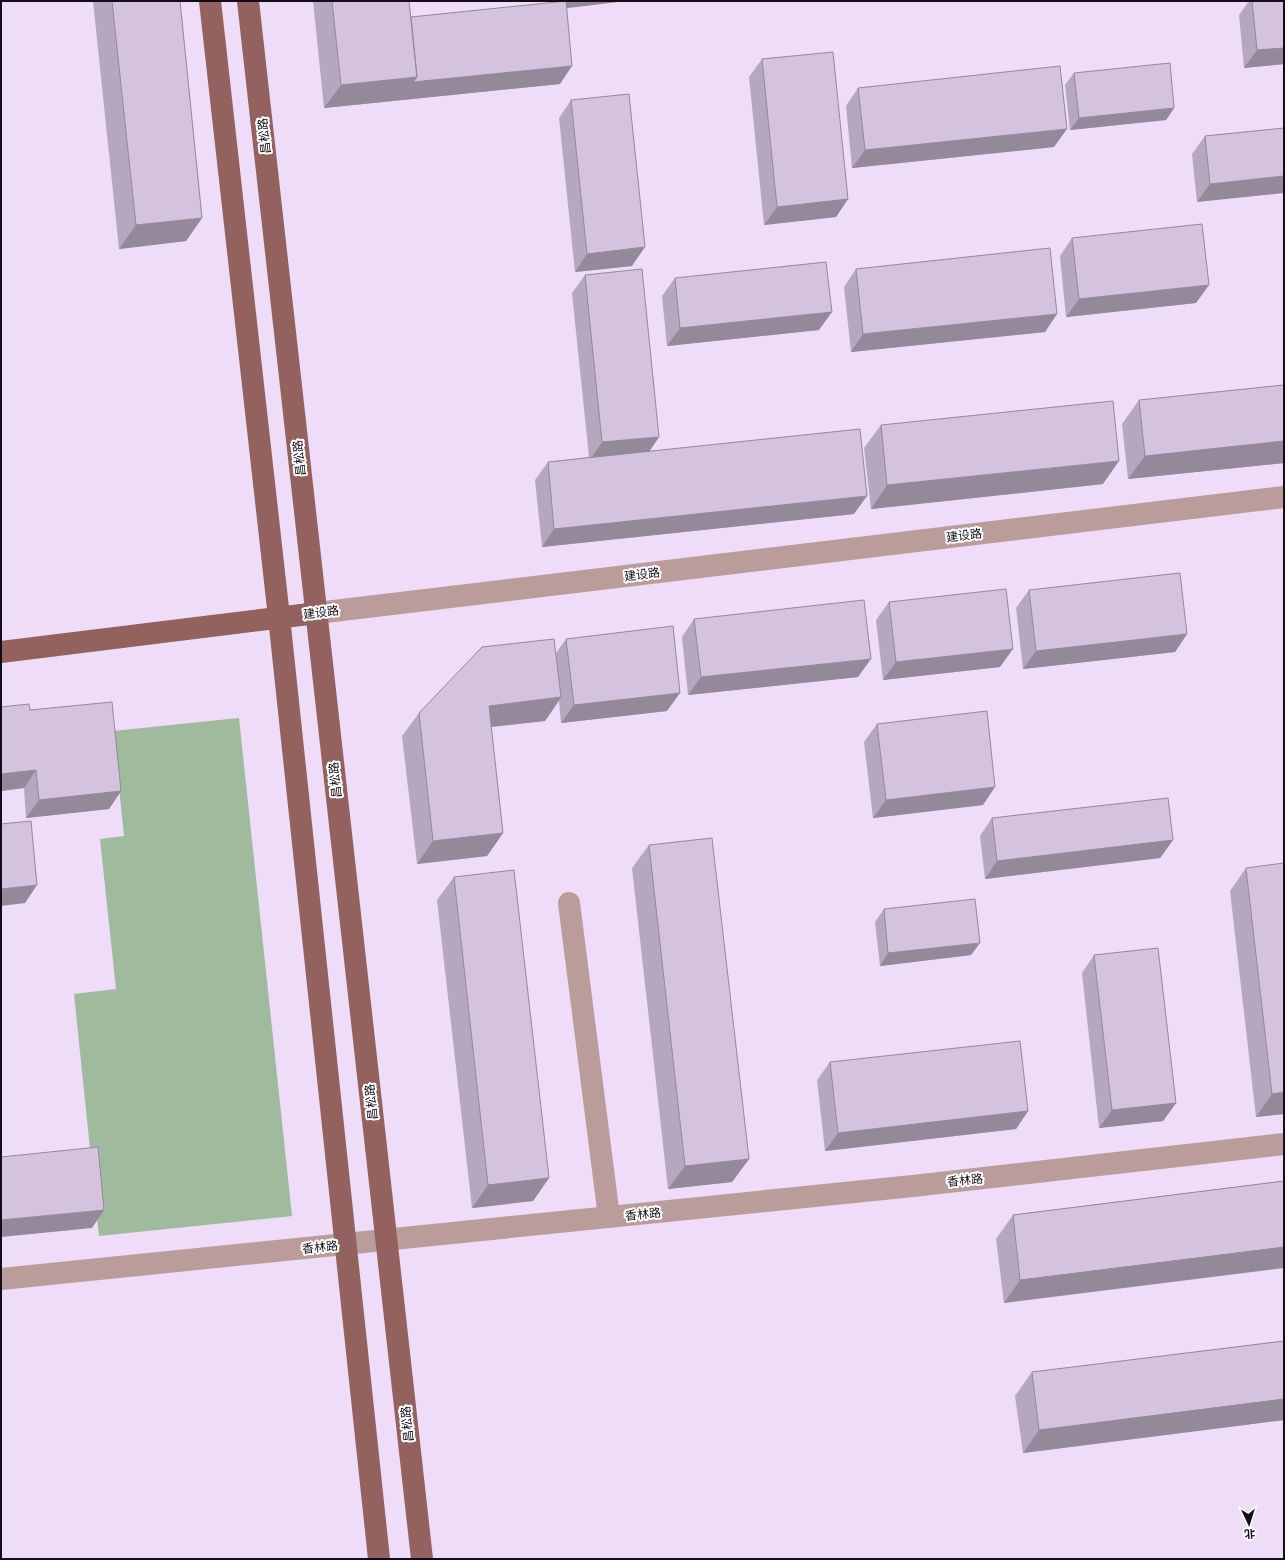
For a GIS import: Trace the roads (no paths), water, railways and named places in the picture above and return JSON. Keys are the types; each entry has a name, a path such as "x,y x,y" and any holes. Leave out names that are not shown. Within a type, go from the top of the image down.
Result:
{"main road":[{"path":"210,1 279,617 379,1559"},
{"name":"昌松路","path":"248,1 422,1559"},
{"name":"建设路","path":"1,652 316,612"}],"street":[{"name":"建设路","path":"316,612 1284,497"},
{"path":"569,903 608,1217"},
{"name":"香林路","path":"1,1279 913,1186 1284,1144"}]}
